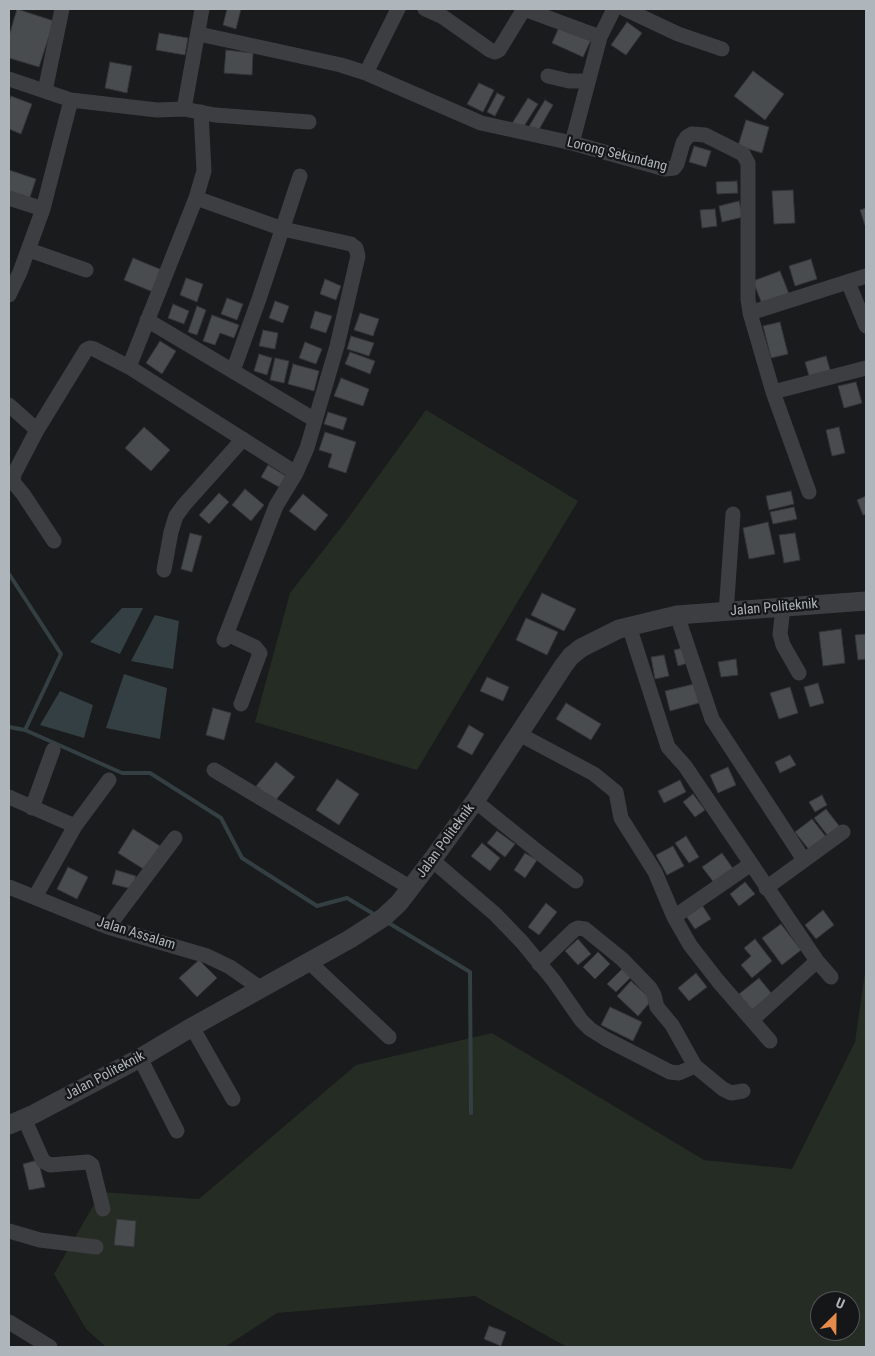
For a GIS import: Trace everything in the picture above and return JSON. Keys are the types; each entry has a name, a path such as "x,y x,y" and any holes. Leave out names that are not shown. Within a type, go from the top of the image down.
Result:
{"street":[{"path":"45,91 62,9"},
{"path":"184,109 202,9"},
{"path":"366,73 398,9"},
{"path":"425,9 443,17 490,50 496,52 524,9 600,37"},
{"path":"572,143 600,37 614,9"},
{"path":"625,9 678,34 722,49"},
{"name":"Lorong Sekundang","path":"199,34 341,65 366,73 481,123 572,143 670,170 678,164 683,143 692,134 705,135 743,154 748,163 748,299 750,313"},
{"path":"548,76 568,81 588,81"},
{"path":"9,79 71,100 157,110 184,109 215,115 309,122"},
{"path":"9,295 29,250 43,209 71,100"},
{"path":"129,367 196,198 204,171 201,112"},
{"path":"233,371 300,176"},
{"path":"9,198 43,209"},
{"path":"196,198 283,229 351,244 356,248 358,256 337,346 307,448 296,473 276,506 226,637 255,647 260,654 242,704"},
{"path":"29,250 86,270"},
{"path":"809,492 774,392 750,313 866,276"},
{"path":"848,282 866,326"},
{"path":"147,320 315,420"},
{"path":"54,541 12,480 20,460 37,430 86,350 90,348 100,351 129,367 296,473"},
{"path":"774,392 866,368"},
{"path":"9,405 37,430"},
{"path":"164,570 176,516 243,438"},
{"path":"726,613 733,514"},
{"name":"Jalan Politeknik","path":"16,1121 140,1058 192,1026 350,939 381,918 411,888 432,860 475,801 571,656 581,648 629,626 676,615 726,613 866,601"},
{"path":"783,608 780,634 782,644 799,673"},
{"path":"676,615 712,720 804,860"},
{"path":"629,626 667,744 685,766 816,961 831,977"},
{"path":"519,734 594,774 616,792 621,818 655,872 674,917 690,945 718,981 770,1041"},
{"path":"32,808 53,750"},
{"path":"214,770 411,888"},
{"path":"35,897 75,826 109,780"},
{"path":"9,797 75,826"},
{"path":"475,801 576,881"},
{"path":"766,888 843,832"},
{"path":"108,927 175,838"},
{"path":"432,860 495,914 522,942 581,1020 590,1029 670,1072 679,1073 695,1066"},
{"path":"674,917 751,864"},
{"name":"Jalan Assalam","path":"9,887 108,927 207,956 230,967 260,988"},
{"path":"539,964 574,930 578,928 585,929 622,959 650,988 657,1007 672,1025 695,1066 723,1089 731,1093 742,1091"},
{"path":"308,961 389,1037"},
{"path":"752,1020 816,961"},
{"path":"192,1026 233,1099"},
{"path":"140,1058 177,1131"},
{"path":"16,1121 42,1161 50,1166 88,1162 92,1165 103,1209"},
{"path":"9,1231 47,1241 96,1247"},
{"path":"9,1322 50,1347"}],"shaded area":[{"path":"426,410 578,501 417,770 255,722 290,593 346,521"},
{"path":"122,608 143,608 120,654 90,642"},
{"path":"155,615 179,621 173,669 131,661"},
{"path":"124,674 167,688 160,739 106,728"},
{"path":"60,691 93,705 84,738 40,725"},
{"path":"866,965 866,1347 567,1347 475,1296 277,1313 225,1347 106,1347 86,1329 54,1274 101,1192 199,1199 356,1065 492,1033 704,1160 792,1169 855,1042"}],"building":[{"path":"17,9 54,21 39,67 9,58 9,36"},
{"path":"227,9 241,9 236,29 223,25"},
{"path":"627,22 642,33 626,55 611,45"},
{"path":"560,25 591,40 583,57 552,43"},
{"path":"159,33 188,38 185,55 156,50"},
{"path":"226,50 253,53 252,75 224,73"},
{"path":"110,62 132,66 127,93 105,88"},
{"path":"753,71 784,94 765,120 734,96"},
{"path":"479,83 494,90 483,112 467,104"},
{"path":"497,93 505,97 495,116 487,112"},
{"path":"11,96 32,104 21,134 9,129 9,102"},
{"path":"528,98 538,104 521,131 511,125"},
{"path":"545,100 553,105 537,133 528,128"},
{"path":"746,120 769,127 762,153 738,146"},
{"path":"694,146 711,151 706,167 689,162"},
{"path":"9,170 36,179 29,200 9,194"},
{"path":"737,181 738,193 717,194 716,182"},
{"path":"793,190 795,223 774,224 772,191"},
{"path":"739,201 743,217 722,222 719,206"},
{"path":"866,208 866,228 860,210"},
{"path":"715,209 717,226 702,228 700,210"},
{"path":"133,258 162,270 153,292 124,280"},
{"path":"811,259 817,279 795,286 789,266"},
{"path":"780,271 789,294 762,304 753,281"},
{"path":"186,278 203,284 197,302 180,295"},
{"path":"325,279 341,286 336,300 320,294"},
{"path":"227,298 243,304 237,320 221,314"},
{"path":"275,301 289,306 283,323 269,318"},
{"path":"173,304 189,311 184,324 168,318"},
{"path":"197,306 206,310 197,335 188,332"},
{"path":"315,311 332,316 326,333 310,328"},
{"path":"360,313 379,319 373,336 354,330"},
{"path":"212,315 239,325 234,338 220,333 215,345 203,341"},
{"path":"780,322 788,354 771,358 763,326"},
{"path":"263,330 278,333 275,349 259,346"},
{"path":"351,336 374,343 369,356 347,349"},
{"path":"160,341 176,351 162,374 146,363"},
{"path":"305,342 322,349 316,364 299,358"},
{"path":"350,352 375,361 370,374 345,364"},
{"path":"259,354 272,358 267,375 254,371"},
{"path":"826,356 831,373 810,379 805,362"},
{"path":"275,358 289,361 284,383 270,380"},
{"path":"293,364 319,371 314,391 288,384"},
{"path":"341,378 369,389 363,406 334,396"},
{"path":"856,382 862,403 844,408 838,386"},
{"path":"328,412 347,418 343,430 324,424"},
{"path":"144,427 170,450 151,471 125,448"},
{"path":"839,427 845,453 832,456 826,430"},
{"path":"325,432 356,442 346,473 328,467 332,454 319,450"},
{"path":"268,465 286,476 279,487 261,477"},
{"path":"245,489 264,505 251,521 232,505"},
{"path":"791,491 794,504 769,510 766,496"},
{"path":"219,493 229,502 209,524 199,515"},
{"path":"303,494 328,515 315,531 289,511"},
{"path":"866,496 866,514 863,515 857,500"},
{"path":"794,507 797,519 773,524 770,512"},
{"path":"768,522 775,554 749,559 743,528"},
{"path":"190,533 202,536 192,572 181,569"},
{"path":"795,533 800,560 784,563 779,535"},
{"path":"542,593 576,609 564,631 531,615"},
{"path":"526,618 558,632 547,655 516,640"},
{"path":"841,629 845,663 823,666 819,632"},
{"path":"866,634 866,659 858,660 855,635"},
{"path":"683,648 688,663 678,666 674,650"},
{"path":"664,655 669,676 655,679 651,657"},
{"path":"736,659 738,675 721,677 718,662"},
{"path":"487,677 509,687 503,701 480,691"},
{"path":"818,683 824,703 810,707 804,687"},
{"path":"694,684 699,703 670,711 665,691"},
{"path":"790,687 798,713 779,719 770,693"},
{"path":"566,703 601,724 591,740 556,719"},
{"path":"213,708 231,713 224,740 206,735"},
{"path":"469,725 484,734 472,755 457,747"},
{"path":"790,755 796,765 780,773 775,762"},
{"path":"276,762 295,777 275,801 256,786"},
{"path":"728,767 736,785 718,793 710,775"},
{"path":"337,779 359,794 339,825 316,810"},
{"path":"680,780 686,792 664,803 658,791"},
{"path":"693,794 705,810 695,817 683,802"},
{"path":"822,795 827,805 815,812 809,802"},
{"path":"826,809 840,827 828,836 814,818"},
{"path":"812,819 827,838 810,851 795,832"},
{"path":"133,829 160,846 145,870 118,853"},
{"path":"497,831 515,844 505,857 487,843"},
{"path":"686,836 699,857 689,863 675,843"},
{"path":"482,843 500,858 490,871 471,856"},
{"path":"673,846 684,866 667,875 656,855"},
{"path":"525,853 537,860 525,878 514,870"},
{"path":"722,853 734,870 715,884 702,867"},
{"path":"68,867 88,877 77,899 57,889"},
{"path":"116,870 136,876 132,889 112,884"},
{"path":"745,882 755,894 739,906 730,894"},
{"path":"546,903 557,912 539,935 528,927"},
{"path":"702,905 711,919 695,929 686,916"},
{"path":"823,910 834,925 816,939 805,925"},
{"path":"781,924 801,950 782,965 762,938"},
{"path":"578,939 591,954 578,965 565,951"},
{"path":"755,939 772,961 752,978 741,965 751,956 744,948"},
{"path":"598,952 610,964 595,979 583,967"},
{"path":"199,960 217,978 197,997 179,978"},
{"path":"623,968 632,976 616,992 607,984"},
{"path":"696,973 707,987 689,1001 678,988"},
{"path":"759,978 772,994 752,1010 739,994"},
{"path":"631,981 652,1000 638,1016 617,996"},
{"path":"610,1007 642,1022 633,1041 601,1025"},
{"path":"38,1160 45,1187 29,1190 23,1164"},
{"path":"117,1219 136,1221 134,1247 114,1245"},
{"path":"489,1326 506,1332 501,1346 484,1339"}],"waterway":[{"path":"9,574 61,654 25,730"},
{"path":"9,727 25,730 122,773 150,773 221,818 242,858 317,906 347,898 377,916"},
{"path":"387,922 470,972 471,1113"}]}
